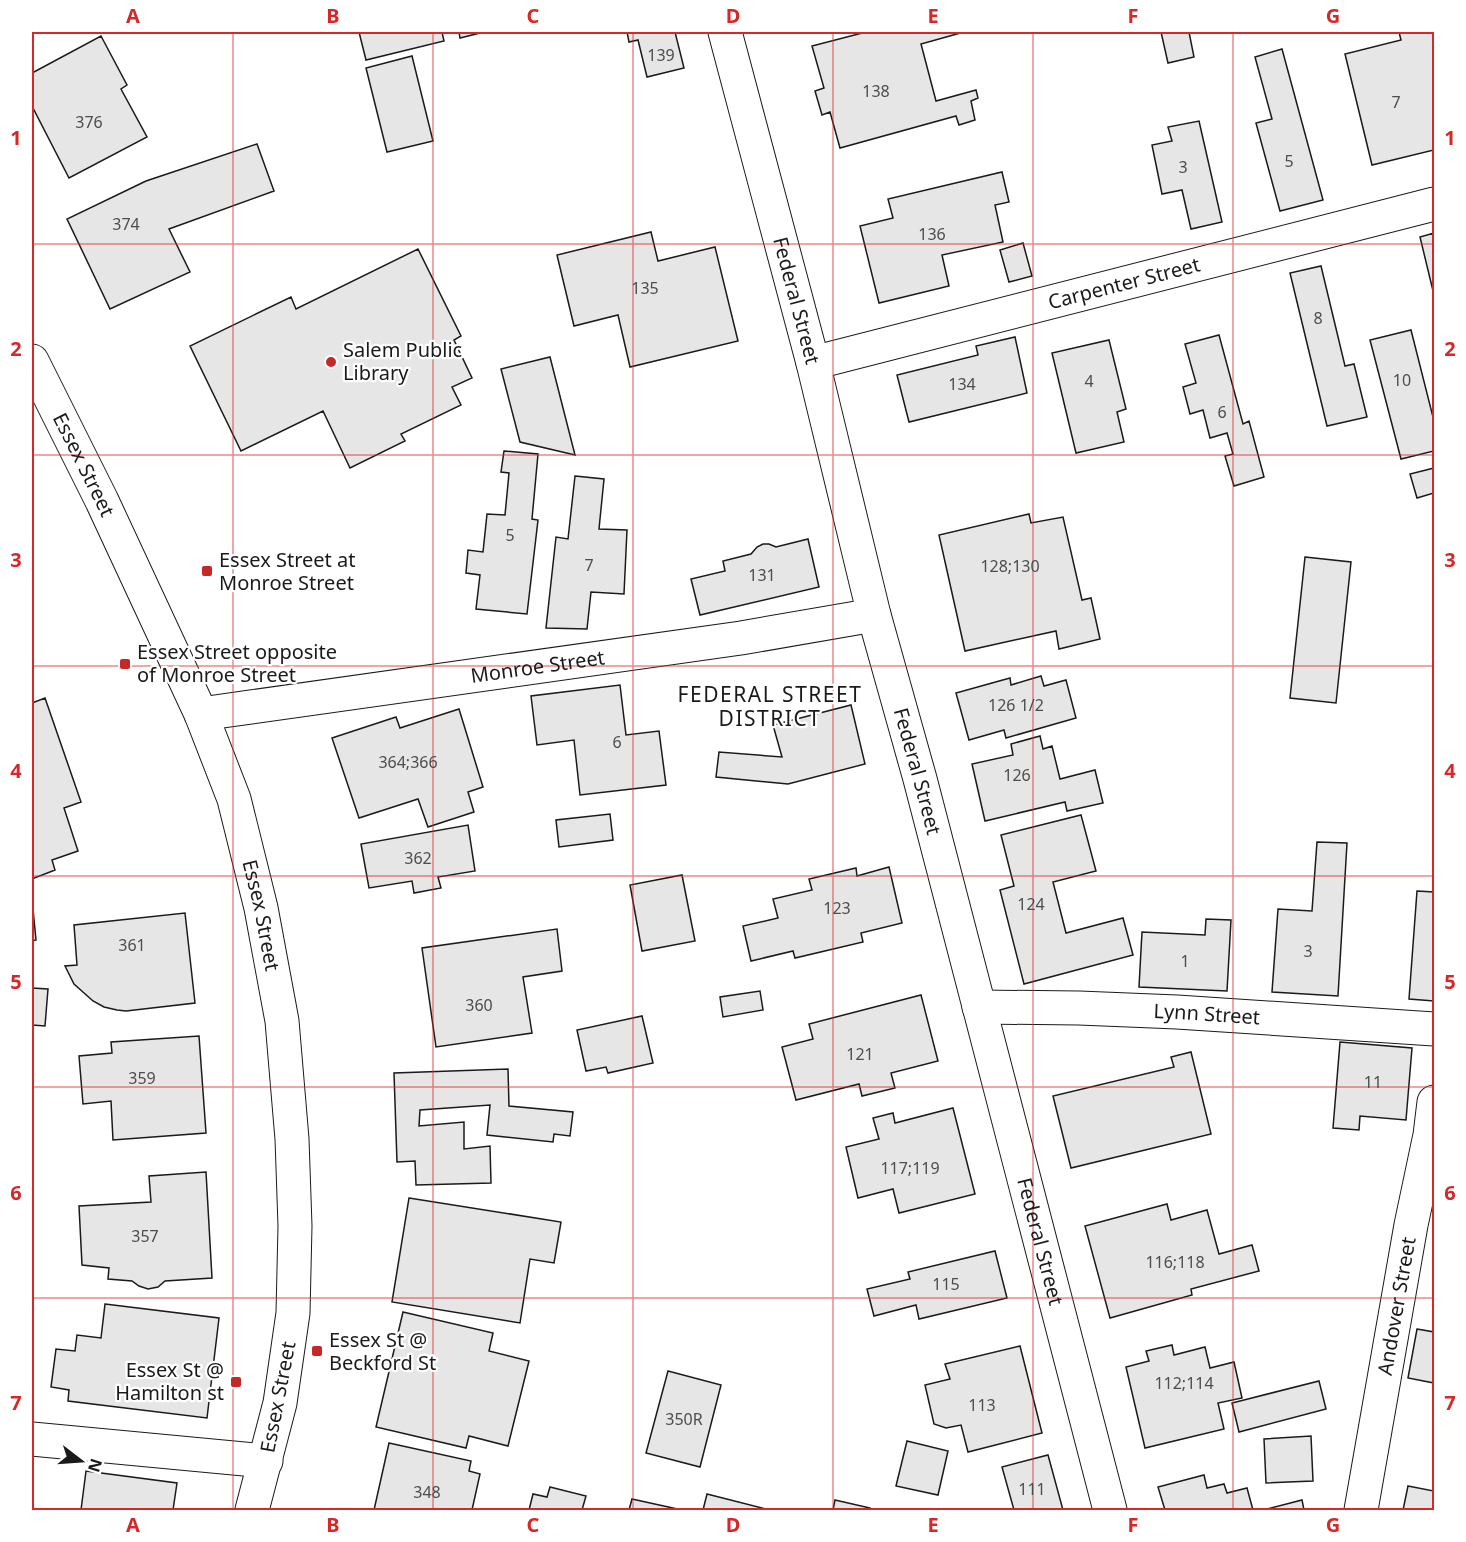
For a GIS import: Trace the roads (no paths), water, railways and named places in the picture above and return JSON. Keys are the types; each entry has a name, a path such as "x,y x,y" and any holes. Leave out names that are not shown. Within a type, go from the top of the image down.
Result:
{"street":[{"name":"Federal Street","path":"725,32 813,363 874,615 920,779 1110,1510"},
{"name":"Carpenter Street","path":"813,363 1434,204"},
{"name":"Essex Street","path":"32,361 102,501 201,714 234,799 261,908 282,1021 292,1150 295,1226 293,1313 280,1403 252,1510"},
{"name":"Monroe Street","path":"201,714 741,638 874,615"},
{"name":"Lynn Street","path":"979,1006 1177,1012 1434,1029"},
{"name":"Andover Street","path":"1361,1510 1411,1225 1430,1135 1434,1102"},
{"path":"32,1439 266,1461"}],"place":[{"name":"Salem Public Library","path":"331,362"},
{"name":"Essex Street at Monroe Street","path":"207,571"},
{"name":"Essex Street opposite of Monroe Street","path":"125,664"},
{"name":"Essex St @ Beckford St","path":"317,1351"},
{"name":"Essex St @ Hamilton st","path":"236,1382"}],"district":[{"name":"FEDERAL STREET DISTRICT","path":"770,707"}]}
